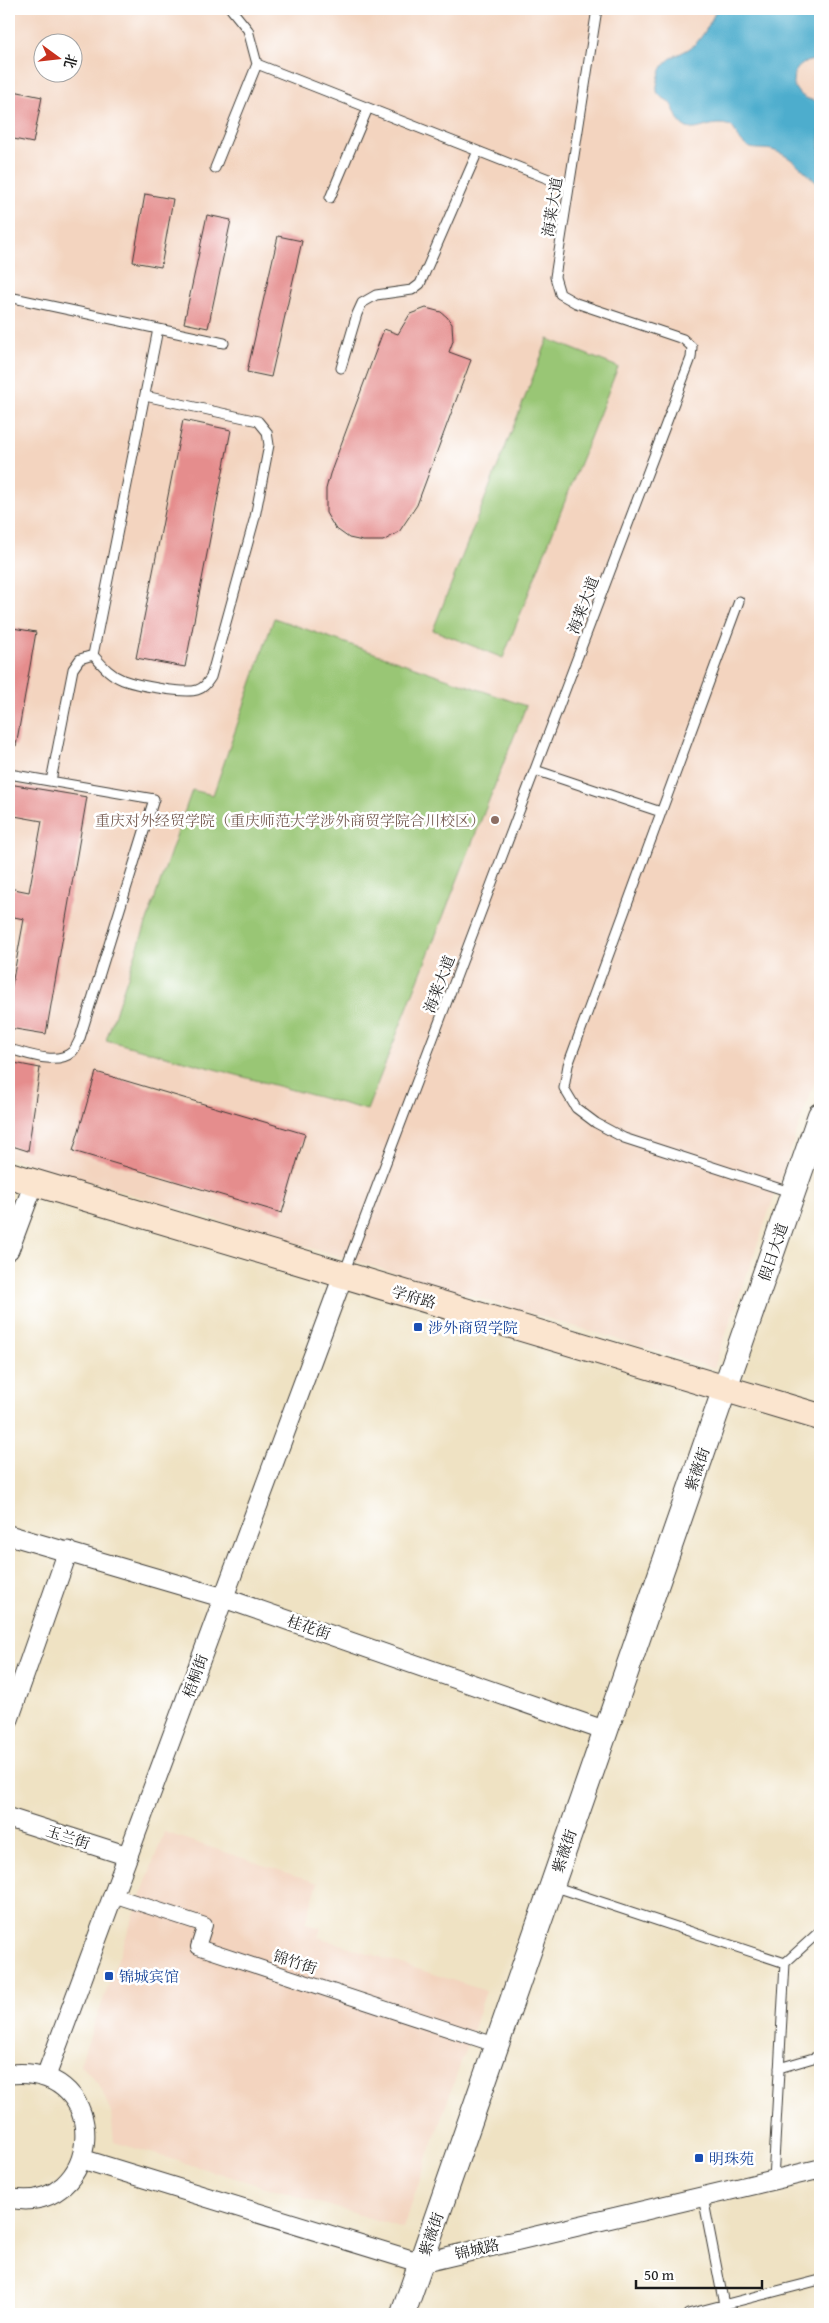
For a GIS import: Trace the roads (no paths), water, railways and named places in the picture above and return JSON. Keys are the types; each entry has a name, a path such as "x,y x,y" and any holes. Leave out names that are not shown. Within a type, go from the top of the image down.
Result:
{"main road":[{"name":"学府路","path":"9,1175 820,1417"}],"street":[{"name":"假日大道","path":"725,1388 820,1115"},
{"path":"9,1250 34,1183"},
{"name":"梧桐街","path":"46,2076 343,1276"},
{"name":"紫薇街","path":"403,2314 725,1388"},
{"name":"桂花街","path":"9,1535 224,1598 606,1730"},
{"path":"9,1719 68,1551"},
{"name":"玉兰街","path":"9,1818 128,1856"},
{"name":"锦竹街","path":"113,1895 205,1925 198,1947 496,2045"},
{"path":"9,2074 26,2072 46,2076 63,2086 76,2102 84,2120 86,2140 82,2160 72,2177 57,2190 38,2198 19,2200 9,2198"},
{"path":"82,2160 421,2263"},
{"name":"锦城路","path":"421,2263 820,2169"}],"lane":[{"path":"215,168 257,64 248,30 232,9"},
{"name":"海莱大道","path":"343,1276 692,358 692,347 683,339 576,303 560,294 555,277 597,9"},
{"path":"257,64 569,187"},
{"path":"330,198 368,108"},
{"path":"341,368 357,314 362,304 376,295 412,290 420,284 478,151"},
{"path":"9,297 224,343"},
{"path":"93,655 158,329"},
{"path":"93,655 106,670 123,680 185,692 199,690 206,685 211,677 258,499 269,445 267,432 258,421 145,396"},
{"path":"739,601 568,1065 564,1088 576,1108 596,1123 624,1138 793,1193"},
{"path":"51,781 73,669 80,659 93,655"},
{"path":"535,770 661,812"},
{"path":"9,774 154,799 80,1038 72,1052 62,1057 48,1058 9,1049"},
{"path":"552,1886 785,1963"},
{"path":"773,2181 785,1963 820,1931"},
{"path":"779,2068 820,2056"},
{"path":"703,2197 724,2304"},
{"path":"688,2314 820,2280"}],"water":[{"path":"717,9 820,9 820,60 810,61 802,65 796,71 793,78 794,86 798,93 820,102 820,186 788,157 771,150 752,148 745,145 731,126 717,124 692,129 683,126 670,103 658,93 659,76 666,63 697,42"}],"place":[{"name":"重庆对外经贸学院（重庆师范大学涉外商贸学院合川校区）","path":"495,820"},
{"name":"涉外商贸学院","path":"418,1327"},
{"name":"锦城宾馆","path":"109,1976"},
{"name":"明珠苑","path":"699,2158"}]}
